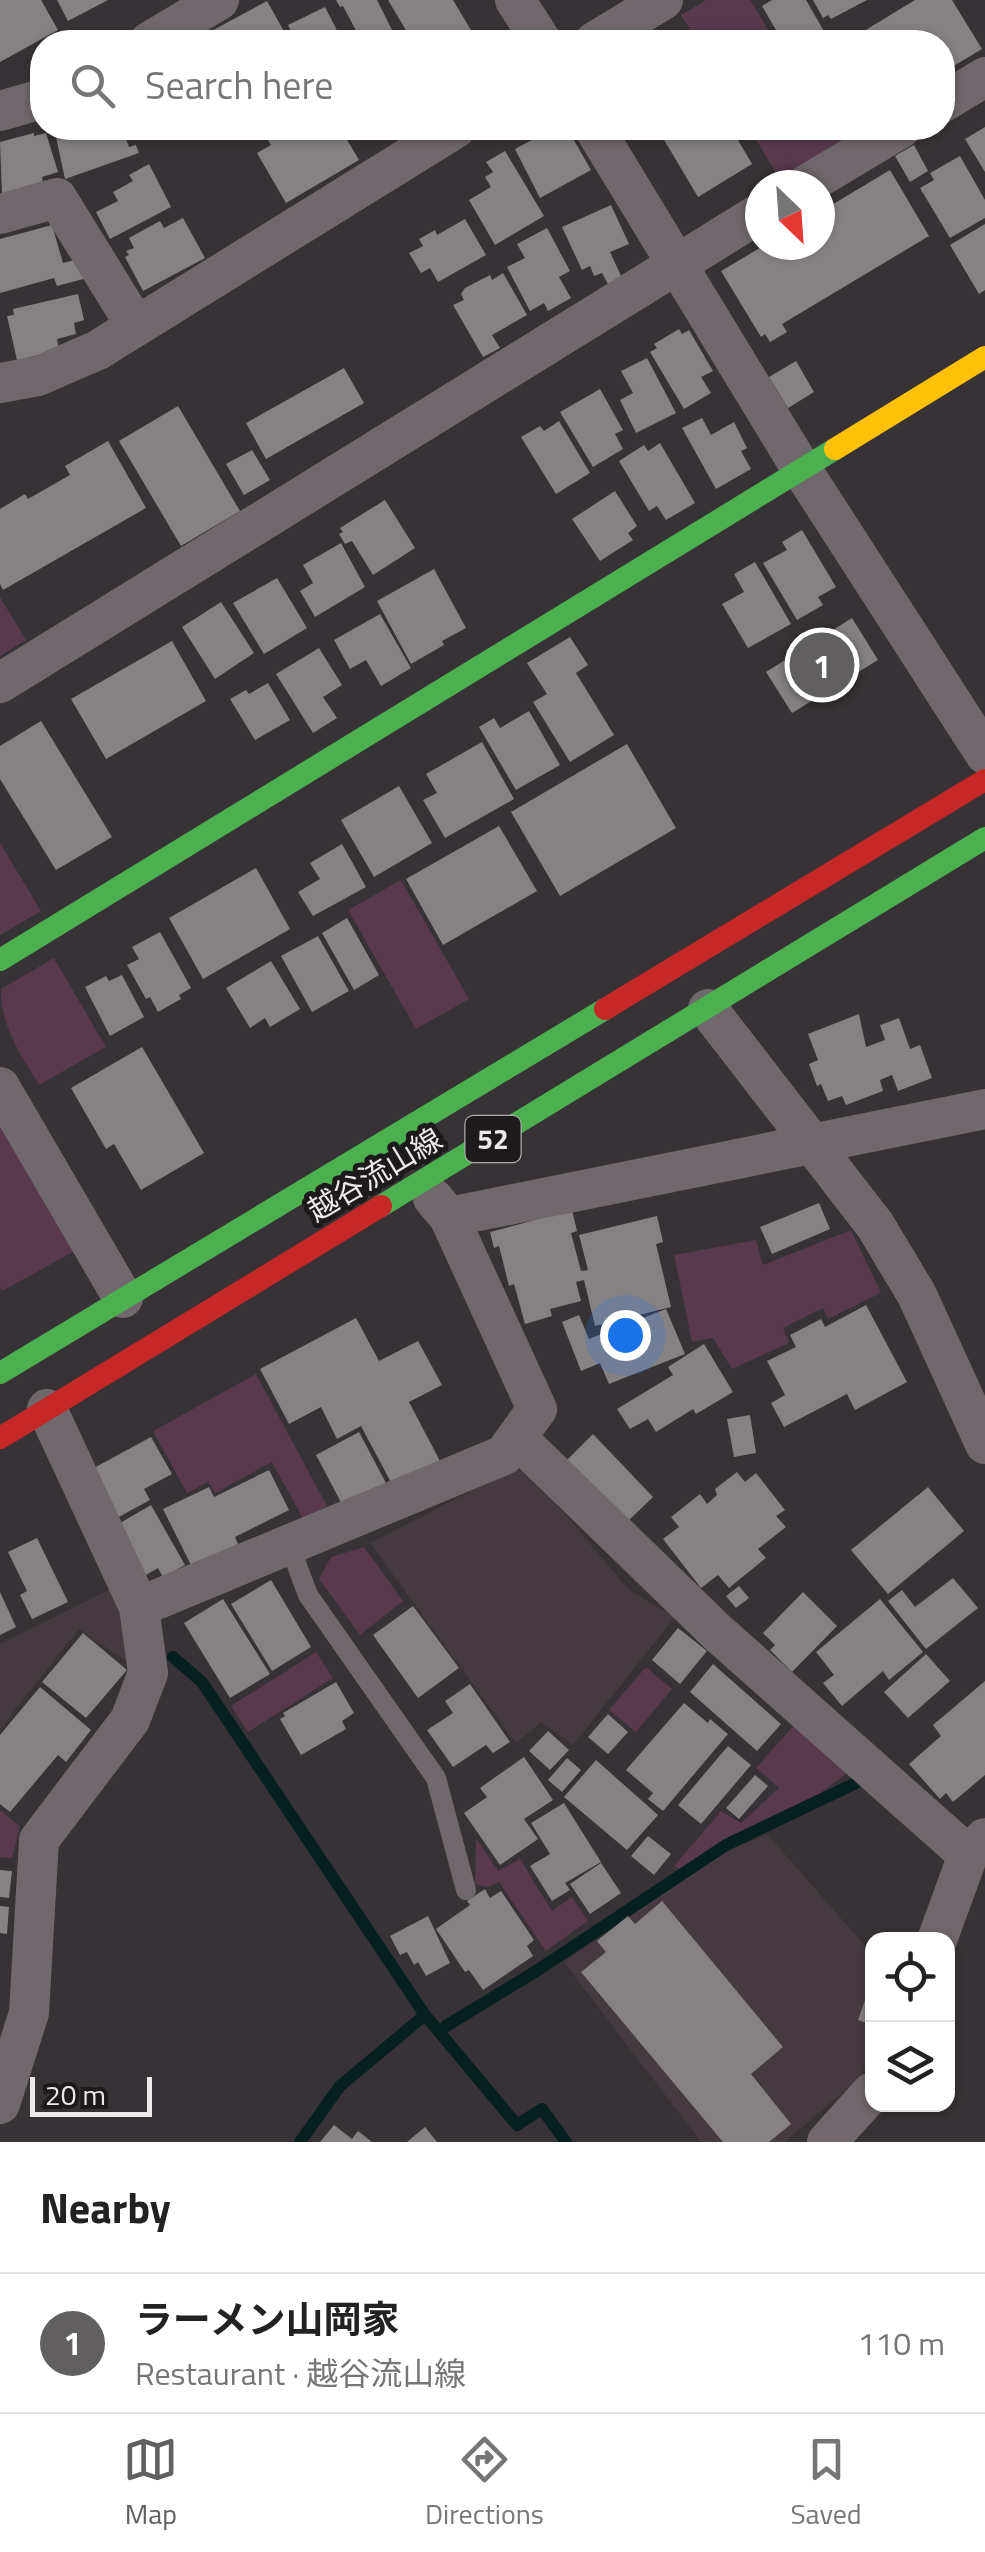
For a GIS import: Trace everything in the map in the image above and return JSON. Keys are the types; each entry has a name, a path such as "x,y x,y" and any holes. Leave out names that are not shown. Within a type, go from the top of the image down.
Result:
{"main road":[{"path":"0,960 985,357"},
{"name":"越谷流山線","path":"0,1373 985,780"},
{"name":"越谷流山線","path":"0,1438 985,838"}],"street":[{"path":"169,30 220,0"},
{"path":"515,0 534,30"},
{"path":"614,30 663,0"},
{"path":"955,94 985,77"},
{"path":"0,111 30,103"},
{"path":"0,383 38,376 98,350 437,140"},
{"path":"601,140 802,470 985,754"},
{"path":"831,170 881,140"},
{"path":"0,214 57,198 136,326"},
{"path":"0,683 745,221"},
{"path":"708,1009 876,1224 917,1295 985,1444"},
{"path":"0,1087 122,1298"},
{"path":"448,1217 985,1109"},
{"path":"139,1607 504,1455 518,1439 537,1409 448,1217 420,1182"},
{"path":"0,2104 29,2013 39,1840 130,1720 148,1672 139,1607 47,1409"},
{"path":"518,1439 718,1633 977,1846 940,1932"},
{"path":"827,2142 865,2100"}],"lane":[{"path":"290,1544 308,1594 436,1778 466,1890"}],"shaded area":[{"path":"706,0 750,0 769,30 690,30 681,15"},
{"path":"756,140 846,140 795,170 775,170"},
{"path":"0,597 26,640 0,656"},
{"path":"0,843 41,911 0,935"},
{"path":"401,880 469,999 416,1029 348,910"},
{"path":"54,958 106,1047 39,1085 8,1027 1,989"},
{"path":"0,1119 75,1251 2,1291 0,1287"},
{"path":"851,1230 881,1293 828,1319 823,1308 783,1328 789,1343 732,1369 713,1338 692,1342 674,1255 756,1240 763,1265"},
{"path":"256,1374 327,1506 303,1519 272,1462 215,1493 208,1482 187,1493 153,1431"},
{"path":"512,1470 528,1471 630,1591 675,1617 573,1745 541,1722 516,1743 370,1543"},
{"path":"364,1547 403,1601 360,1635 319,1579 331,1557"},
{"path":"111,1589 127,1612 131,1651 124,1660 79,1629 0,1729 0,1644"},
{"path":"316,1652 333,1678 248,1732 231,1706"},
{"path":"646,1667 672,1689 636,1732 609,1710"},
{"path":"794,1725 850,1771 820,1793 731,1836 680,1869 674,1866 721,1811 741,1823 779,1788 756,1768"},
{"path":"0,1810 20,1826 12,1858 0,1857"},
{"path":"768,1835 865,1946 862,2076 785,2142 701,2142 564,1962 725,1851"},
{"path":"476,1838 498,1871 520,1859 552,1911 572,1897 588,1921 546,1951 499,1882 488,1887 475,1884"}],"building":[{"path":"0,0 41,0 58,30 30,30 30,45 0,62"},
{"path":"57,0 108,0 68,21"},
{"path":"336,0 377,0 392,30 356,30 343,6"},
{"path":"388,0 453,0 471,30 406,30"},
{"path":"772,0 806,0 823,30 776,30 762,6"},
{"path":"813,0 867,0 831,19 828,15 823,18"},
{"path":"915,0 952,0 982,49 955,65 955,30 866,30"},
{"path":"267,1 283,30 213,30"},
{"path":"325,7 337,30 290,30 288,25"},
{"path":"985,127 985,172 965,139"},
{"path":"30,134 30,140 48,140 58,172 42,177 43,183 2,194 0,142"},
{"path":"57,140 126,140 129,147 136,145 139,153 65,179"},
{"path":"268,140 347,140 359,160 286,203 257,153 271,145"},
{"path":"532,140 574,140 591,170 540,198 515,149"},
{"path":"664,140 738,140 752,164 698,197"},
{"path":"914,145 928,171 910,182 895,156"},
{"path":"505,151 544,216 495,245 469,200 491,187 485,177 493,172 486,162"},
{"path":"960,156 985,200 985,218 950,238 920,188 934,180 930,173"},
{"path":"149,164 171,207 110,239 96,212 118,201 113,192 133,181 129,175"},
{"path":"890,170 929,236 782,324 787,332 770,342 765,334 761,337 721,271 745,257 745,260 835,260 835,203"},
{"path":"611,205 629,244 610,252 622,278 608,284 602,273 594,276 590,266 582,270 562,227"},
{"path":"183,218 205,258 143,291 125,257 129,255 126,251 134,248 129,238 160,221 164,228"},
{"path":"465,219 486,255 438,282 430,268 421,273 409,253 423,246 419,239 435,230 437,235"},
{"path":"985,224 985,290 979,294 950,245"},
{"path":"52,225 63,263 82,258 87,278 57,286 54,278 0,293 0,239"},
{"path":"547,228 570,271 559,277 571,298 548,311 544,303 530,311 507,267 525,258 517,244"},
{"path":"503,273 527,315 492,335 500,348 483,357 453,305 464,300 461,294 465,288"},
{"path":"78,294 84,320 74,323 76,334 57,339 59,350 17,360 7,316 14,315 13,309"},
{"path":"679,329 682,334 689,330 713,371 701,377 711,393 684,409 650,352 657,348 654,344"},
{"path":"647,358 676,413 636,433 620,400 633,393 621,371"},
{"path":"796,361 814,392 788,408 769,377"},
{"path":"344,368 364,403 266,459 246,423"},
{"path":"600,389 623,430 615,434 623,449 593,467 560,412"},
{"path":"178,406 240,511 181,546 119,441"},
{"path":"702,418 711,435 734,422 747,448 741,451 751,469 716,489 682,428"},
{"path":"559,421 590,473 556,494 521,437 540,426 544,431"},
{"path":"108,441 146,508 3,590 0,509 25,494 28,499 70,475 65,466"},
{"path":"660,443 695,503 666,520 657,506 649,511 619,461 644,445 648,451"},
{"path":"252,450 270,480 244,495 226,464"},
{"path":"615,491 637,526 628,533 633,540 600,561 572,519"},
{"path":"385,500 415,548 373,575 352,541 345,544 339,534 343,532 340,528"},
{"path":"802,530 836,587 818,597 823,605 797,620 763,563 787,550 782,542"},
{"path":"341,543 365,587 315,617 300,591 313,583 303,565"},
{"path":"755,562 791,624 748,648 722,604 744,592 734,574"},
{"path":"434,569 466,628 411,664 377,601"},
{"path":"277,578 307,628 264,654 233,603"},
{"path":"221,602 254,653 215,679 182,627"},
{"path":"380,614 411,668 381,686 366,660 350,669 334,640"},
{"path":"852,618 878,660 792,713 766,672"},
{"path":"570,637 588,665 576,673 614,735 570,762 533,702 547,694 527,663"},
{"path":"172,641 206,701 106,759 71,699"},
{"path":"319,648 342,685 323,697 337,718 313,733 276,674"},
{"path":"268,683 290,720 255,740 230,699"},
{"path":"529,711 560,765 516,790 479,727 494,718 500,728"},
{"path":"41,721 112,837 56,870 0,779 0,746"},
{"path":"482,742 514,799 445,838 423,800 437,793 426,774"},
{"path":"627,744 676,828 560,896 511,812"},
{"path":"399,786 432,843 374,877 341,820"},
{"path":"499,826 537,891 443,945 406,879"},
{"path":"342,844 366,887 313,916 298,892 320,879 310,863"},
{"path":"256,868 290,929 203,979 169,918"},
{"path":"347,918 379,975 354,990 322,933"},
{"path":"160,932 191,988 179,995 181,999 158,1012 127,965 139,959 132,947"},
{"path":"318,936 349,991 312,1012 281,956"},
{"path":"271,961 300,1009 270,1027 265,1018 250,1028 226,988"},
{"path":"122,975 144,1017 110,1036 85,987 106,976 109,981"},
{"path":"859,1014 866,1047 885,1040 880,1025 899,1018 910,1049 920,1045 932,1078 898,1091 892,1075 880,1080 883,1091 846,1105 842,1096 828,1101 809,1064 818,1060 808,1034"},
{"path":"142,1047 204,1153 141,1190 114,1144 106,1149 71,1088"},
{"path":"819,1203 830,1229 772,1254 760,1227"},
{"path":"572,1210 577,1231 571,1233 581,1271 588,1270 579,1235 657,1216 663,1242 656,1244 671,1307 595,1326 584,1280 576,1282 581,1301 550,1309 552,1316 525,1324 514,1284 509,1286 499,1246 494,1248 490,1232"},
{"path":"866,1305 907,1382 855,1410 847,1394 784,1427 771,1403 785,1395 767,1361 796,1347 790,1335 821,1319 825,1327"},
{"path":"666,1309 685,1354 609,1384 600,1363 581,1371 562,1322 579,1315 589,1339"},
{"path":"356,1318 379,1361 418,1341 442,1385 409,1402 441,1463 394,1488 361,1426 337,1439 321,1407 289,1424 260,1369"},
{"path":"704,1344 733,1392 696,1414 693,1409 656,1432 648,1419 630,1429 617,1409 673,1375 668,1367"},
{"path":"750,1415 756,1453 734,1457 727,1419"},
{"path":"359,1432 387,1485 344,1508 316,1455"},
{"path":"593,1434 653,1497 627,1522 567,1460"},
{"path":"151,1437 172,1474 144,1489 150,1500 113,1520 92,1469"},
{"path":"269,1470 289,1510 235,1537 238,1544 192,1567 163,1509 209,1487 214,1497"},
{"path":"737,1472 745,1482 756,1473 785,1510 776,1516 786,1527 758,1549 766,1558 729,1588 718,1575 701,1588 663,1539 679,1527 671,1517 700,1494 707,1504 717,1495 715,1489"},
{"path":"928,1487 964,1531 888,1594 851,1550"},
{"path":"151,1505 185,1565 163,1577 158,1568 144,1576 115,1526"},
{"path":"37,1538 68,1602 32,1619 20,1595 27,1591 8,1552"},
{"path":"953,1578 978,1608 926,1649 888,1601 902,1590 915,1607"},
{"path":"271,1580 311,1647 272,1671 231,1604"},
{"path":"739,1586 749,1598 736,1608 726,1596"},
{"path":"0,1592 16,1627 0,1635"},
{"path":"803,1592 837,1626 792,1672 770,1650 775,1645 763,1633"},
{"path":"223,1599 270,1674 230,1698 184,1623"},
{"path":"880,1599 923,1652 889,1680 883,1671 842,1706 823,1683 834,1675 816,1652"},
{"path":"413,1606 459,1668 418,1698 373,1635"},
{"path":"678,1628 707,1651 680,1684 652,1660"},
{"path":"83,1633 127,1670 86,1718 42,1682"},
{"path":"926,1654 950,1681 908,1718 884,1692"},
{"path":"713,1664 781,1724 757,1751 690,1692"},
{"path":"985,1681 985,1775 953,1802 946,1793 940,1799 909,1764 941,1736 933,1725"},
{"path":"336,1682 354,1713 342,1721 346,1729 301,1755 280,1719 285,1716 283,1713"},
{"path":"470,1684 510,1742 493,1753 486,1745 453,1767 427,1730 453,1713 445,1701"},
{"path":"40,1687 91,1730 66,1762 58,1755 10,1812 0,1804 0,1735"},
{"path":"684,1703 728,1734 663,1811 648,1799 653,1793 626,1770"},
{"path":"608,1714 628,1732 608,1754 588,1737"},
{"path":"548,1731 569,1750 550,1770 529,1751"},
{"path":"728,1746 751,1765 701,1824 678,1805"},
{"path":"524,1757 553,1800 524,1819 538,1839 500,1865 464,1813 487,1797 480,1788"},
{"path":"567,1758 581,1770 562,1792 548,1780"},
{"path":"596,1760 658,1815 627,1850 564,1797"},
{"path":"755,1775 768,1786 739,1819 726,1808"},
{"path":"564,1803 601,1862 565,1883 570,1890 552,1901 530,1866 550,1854 531,1823"},
{"path":"648,1836 671,1854 654,1875 631,1856"},
{"path":"601,1863 621,1893 590,1914 570,1884"},
{"path":"0,1870 12,1871 9,1898 0,1897"},
{"path":"485,1889 490,1898 501,1891 534,1940 527,1946 533,1956 483,1990 469,1970 465,1972 436,1929"},
{"path":"662,1901 783,2047 751,2074 791,2124 769,2142 723,2142 581,1972 606,1952 597,1941 628,1916 635,1924"},
{"path":"0,1906 9,1907 7,1934 0,1933"},
{"path":"428,1916 450,1963 426,1976 407,1952 400,1955 390,1936"},
{"path":"865,2000 865,2022 858,2020"},
{"path":"334,2125 352,2139 358,2131 372,2142 320,2142"},
{"path":"425,2127 437,2142 407,2142"}],"waterway":[{"path":"173,1657 202,1682 425,2015 517,2125 542,2109 566,2142"},
{"path":"446,2026 726,1845 858,1782"},
{"path":"300,2142 340,2086 425,2015"}],"traffic: fast":[{"path":"0,960 835,449"},
{"path":"381,1206 985,838"},
{"path":"0,1373 605,1009"}],"traffic: slow":[{"path":"835,449 985,357"}],"traffic: jam":[{"path":"605,1009 985,780"},
{"path":"0,1438 381,1206"}],"place":[{"name":"ラーメン山岡家","path":"822,665"}]}
